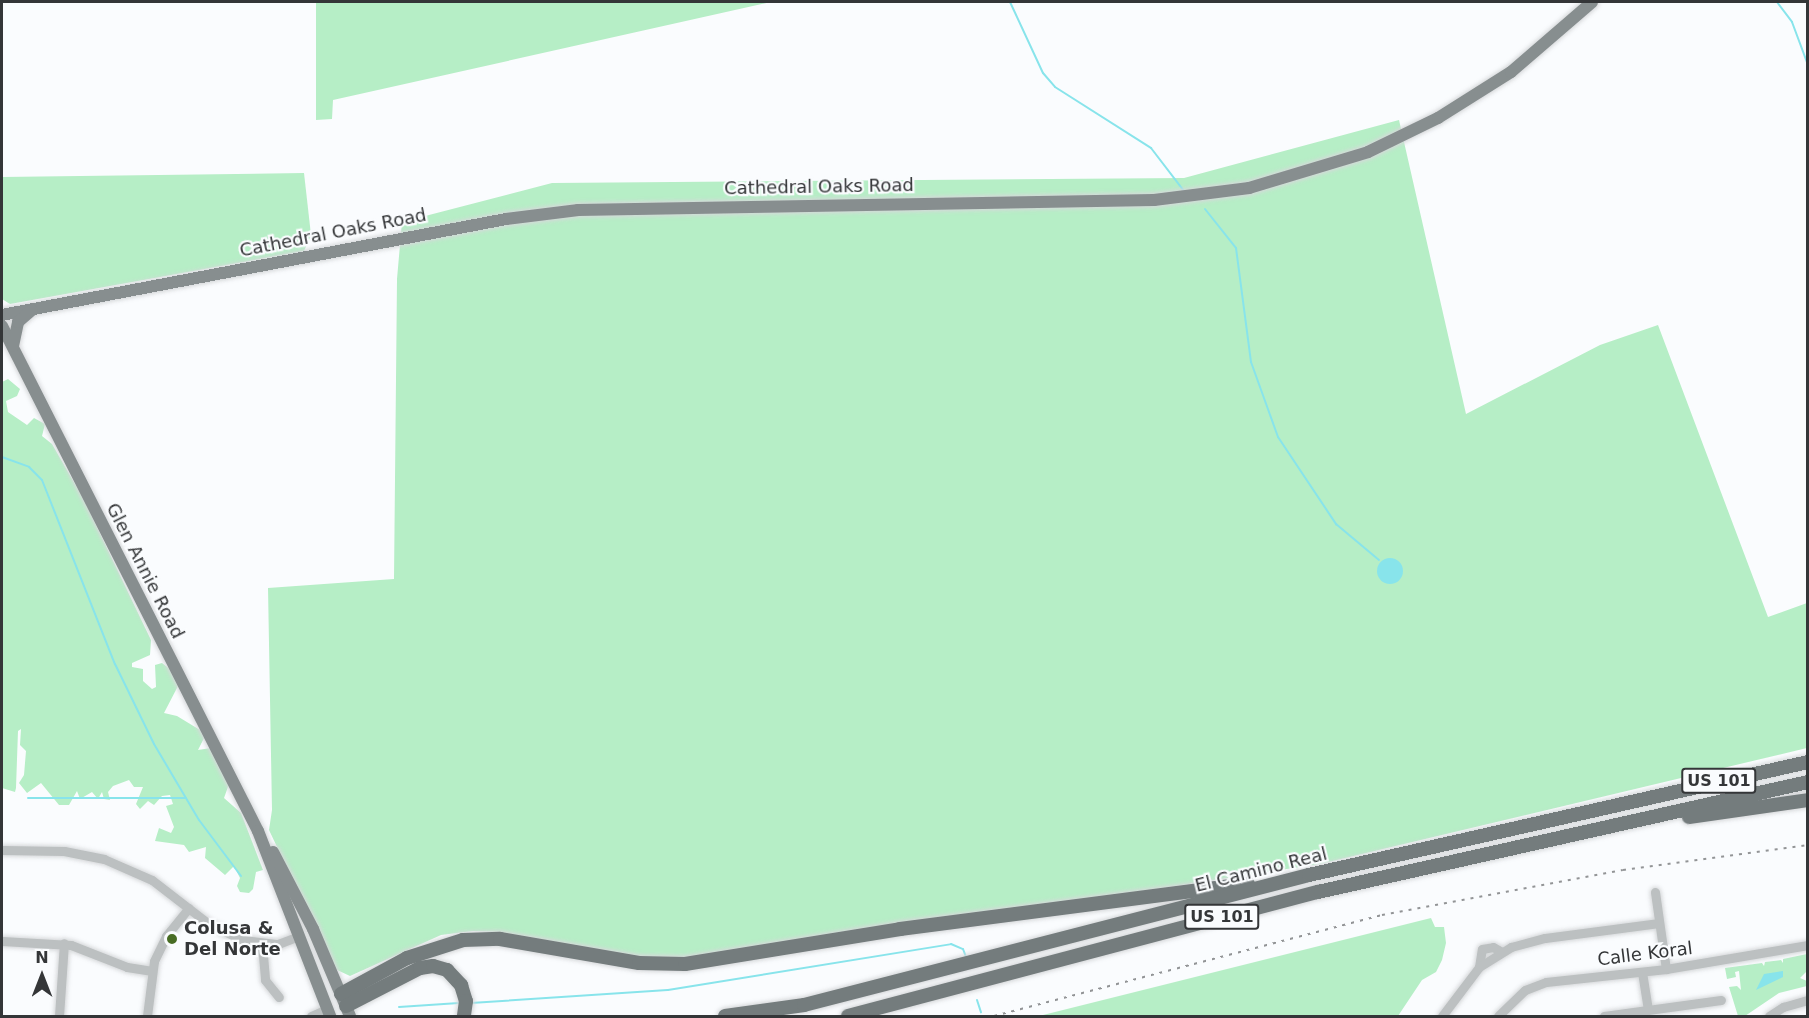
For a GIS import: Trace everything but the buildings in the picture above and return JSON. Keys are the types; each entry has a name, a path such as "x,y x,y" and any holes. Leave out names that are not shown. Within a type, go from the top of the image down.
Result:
{"highway":[{"path":"1630,801 1808,752"},
{"name":"El Camino Real","path":"725,1017 836,997 1309,875 1808,762"},
{"name":"El Camino Real","path":"849,1017 1318,892 1808,782"},
{"path":"1566,836 1583,838 1673,819 1808,800"},
{"path":"346,1005 406,958 463,940 500,939 630,962 685,964 900,929 1309,875"},
{"path":"346,1005 420,968 433,966 455,977 464,993 465,1014"},
{"path":"867,1017 880,1009"}],"main road":[{"name":"Cathedral Oaks Road","path":"2,315 497,220 578,210 1154,200 1249,188 1368,152 1438,118 1511,72 1592,2"},
{"path":"14,353 13,332 33,309"},
{"name":"Glen Annie Road","path":"2,326 258,831 297,897 346,1005"},
{"name":"Glen Annie Road","path":"258,831 328,1013"},
{"path":"328,1013 346,1005"}],"street":[{"path":"2,849 72,852 111,861 152,880 226,933 262,944 278,944 299,936"},
{"path":"1655,892 1666,969"},
{"path":"147,1017 151,971 159,948 189,908"},
{"path":"1442,1017 1479,967 1482,949 1492,947 1502,952 1545,938 1659,923"},
{"path":"2,941 64,943 127,967 151,971"},
{"path":"58,1017 64,943"},
{"path":"262,944 265,980 279,997"},
{"name":"Calle Koral","path":"1498,1017 1525,990 1546,982 1666,969 1808,945"},
{"path":"1642,972 1648,1010"},
{"path":"1604,1017 1721,1000"},
{"path":"1769,1017 1783,1006 1808,1000"},
{"path":"311,1017 328,1013"}],"green space":[{"path":"316,2 771,2 333,100 332,119 316,120"},
{"path":"1399,120 1466,414 1600,345 1658,325 1768,617 1807,603 1807,748 1320,864 710,957 643,959 500,932 473,931 441,935 350,976 335,969 269,830 272,810 268,588 394,579 397,279 402,222 552,183 1184,178"},
{"path":"304,173 311,235 304,251 10,304 2,299 2,177"},
{"path":"8,379 20,389 17,396 6,401 8,412 27,425 34,418 45,424 42,436 52,444 83,498 151,640 150,655 132,663 132,667 143,669 143,681 152,689 156,687 155,665 162,663 171,670 178,686 164,713 177,716 200,730 204,738 198,750 211,748 229,784 224,798 241,813 263,870 256,872 253,889 249,893 240,892 237,886 240,878 234,866 225,875 205,858 206,847 189,852 184,845 155,841 159,828 171,833 174,827 166,806 173,804 170,795 162,796 154,805 148,801 140,809 136,804 143,787 134,787 129,780 113,786 108,792 110,800 104,799 102,792 98,799 92,792 80,799 77,791 69,805 59,805 41,783 27,793 19,783 24,775 26,751 20,745 21,729 18,731 15,792 2,788 2,382"},
{"path":"1431,918 1435,927 1444,927 1446,943 1442,960 1436,972 1422,980 1398,1016 1039,1016"},
{"path":"1807,954 1807,971 1800,978 1807,981 1807,986 1779,993 1745,1016 1738,1016 1729,987 1737,986 1741,990 1739,971 1735,972 1736,977 1727,979 1725,968 1762,963 1764,966 1765,962 1781,960 1783,963 1783,959"}],"water":[{"path":"1390,558 1399,562 1403,571 1399,580 1390,584 1381,580 1377,571 1381,562"},
{"path":"1783,971 1783,977 1756,990 1764,974"}],"waterway":[{"path":"1010,2 1043,73 1055,87 1151,148 1184,191"},
{"path":"1777,2 1792,22 1808,65"},
{"path":"1205,209 1236,248 1251,362 1278,437 1336,524 1379,560"},
{"path":"2,457 29,467 42,480 115,664 154,744 199,820 241,876"},
{"path":"28,798 186,798"},
{"path":"471,1003 668,990 951,944 963,949 966,957"},
{"path":"977,1000 981,1012"},
{"path":"399,1007 459,1003"},
{"path":"1192,1016 1222,1016"}],"railway":[{"path":"994,1016 1382,915 1623,870 1808,845"}],"place":[{"name":"Colusa & Del Norte","path":"172,939"}]}
